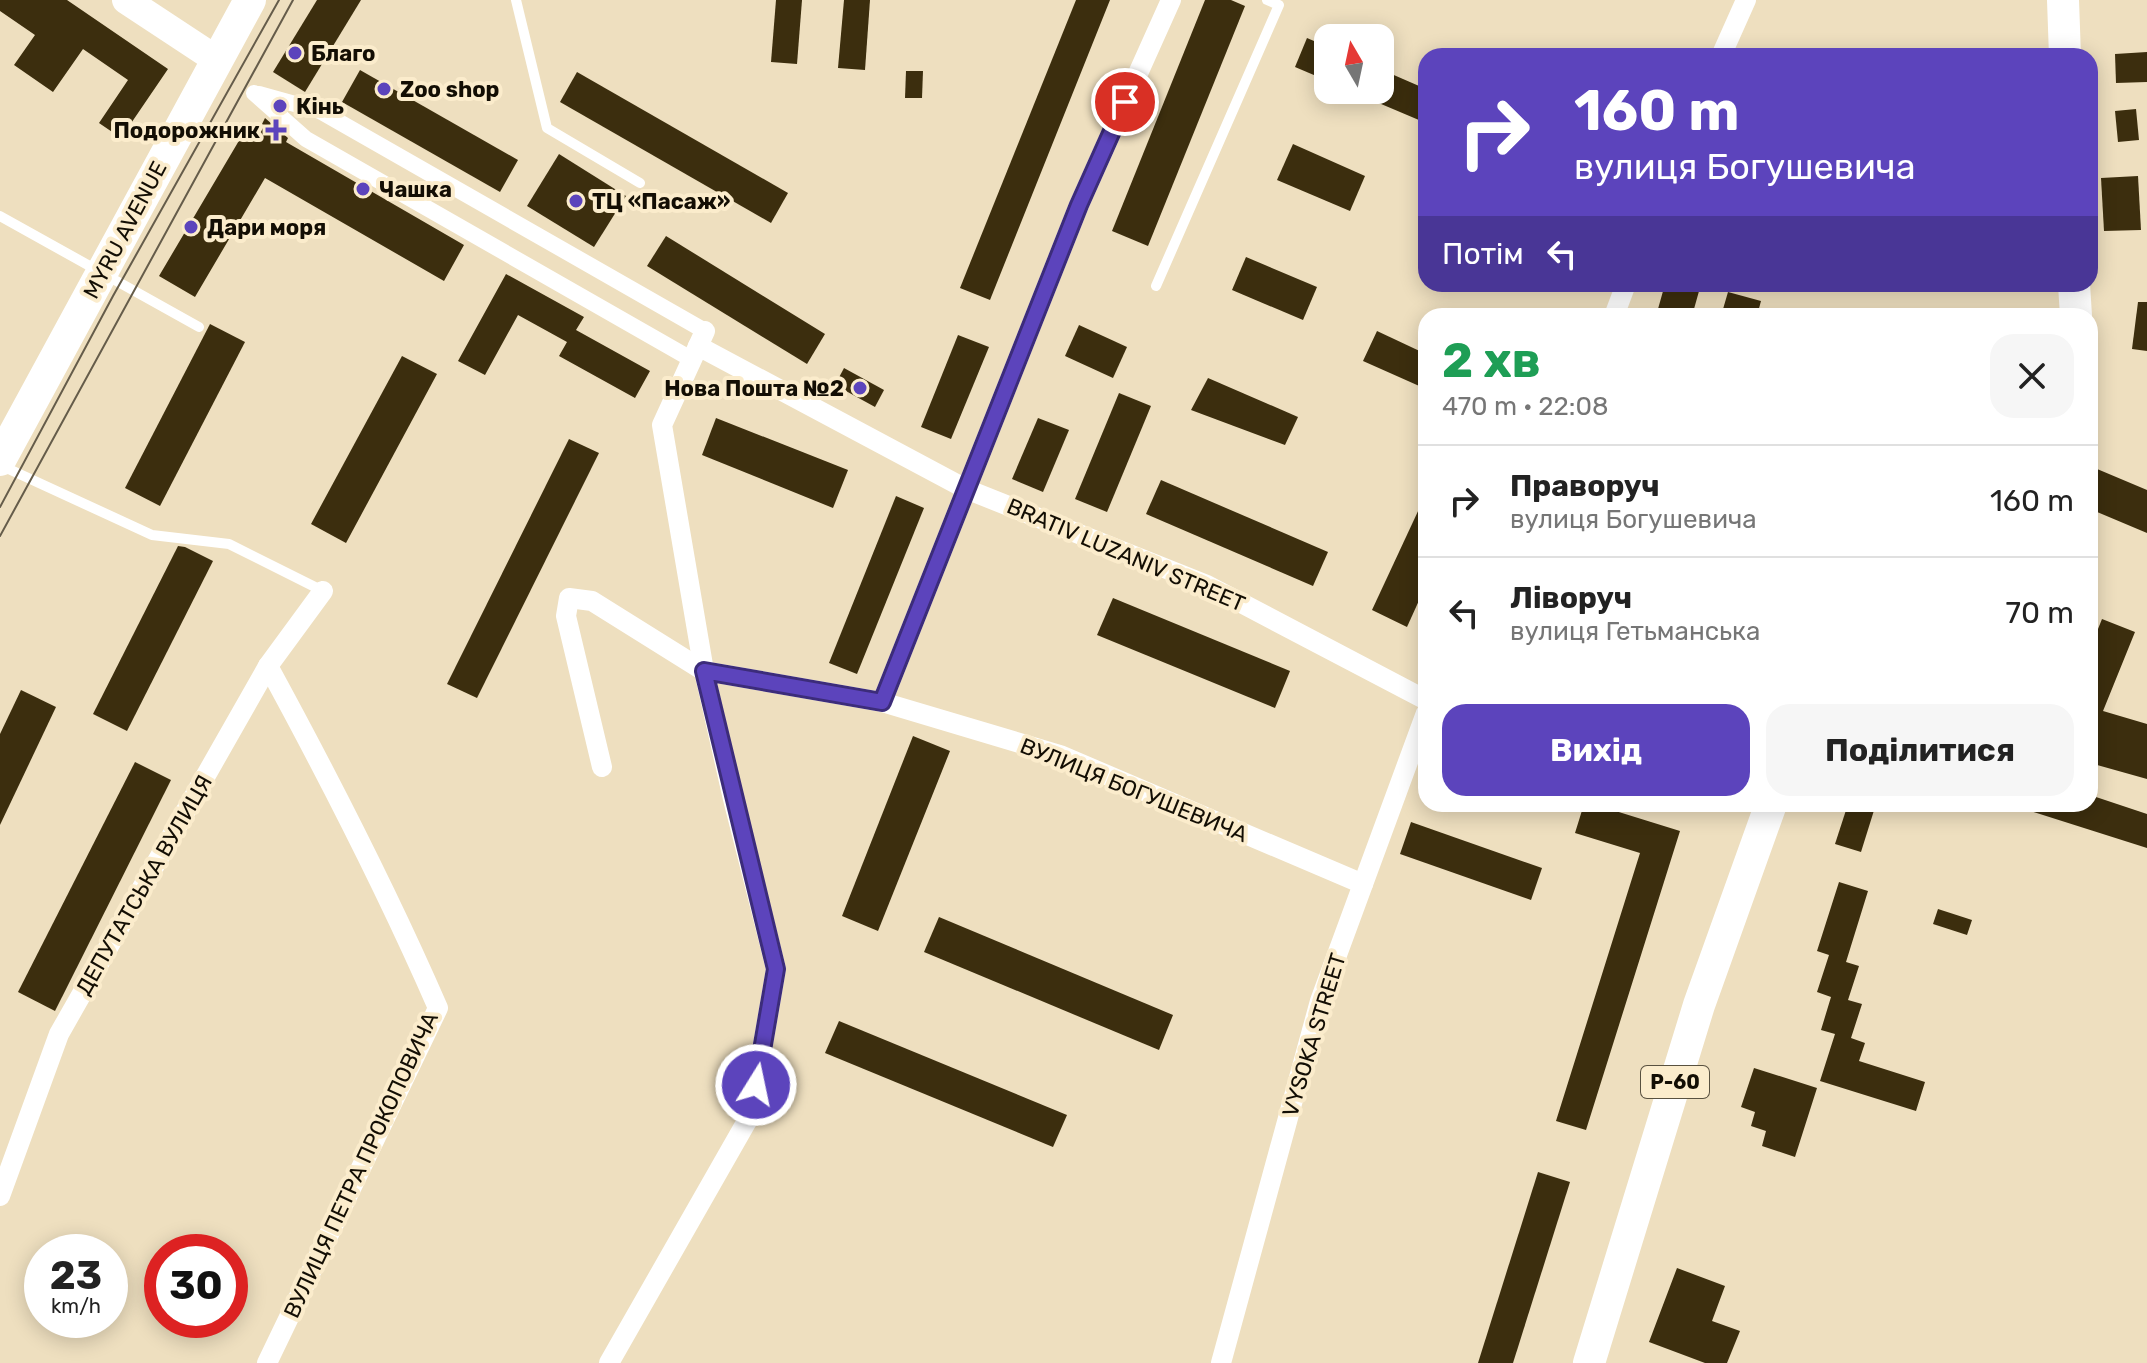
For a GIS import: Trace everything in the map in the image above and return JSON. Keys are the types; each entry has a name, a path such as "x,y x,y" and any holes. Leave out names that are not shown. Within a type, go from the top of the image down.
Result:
{"main road":[{"path":"126,0 217,60"},
{"name":"MYRU AVENUE","path":"0,462 250,0"},
{"path":"2063,0 2065,48"},
{"name":"Р-60","path":"1589,1363 1699,1005 1768,812"}],"street":[{"path":"882,702 1079,205 1171,0"},
{"path":"1725,48 1746,0"},
{"name":"BRATIV LUZANIV STREET","path":"698,345 320,111 254,93 306,139 966,489 1207,585 1418,696"},
{"path":"609,1363 751,1114 776,969 704,671 662,425 698,345"},
{"name":"ДЕПУТАТСЬКА ВУЛИЦЯ","path":"0,1196 59,1034 268,666 323,591"},
{"name":"ВУЛИЦЯ БОГУШЕВИЧА","path":"602,767 566,616 569,598 592,601 704,671 882,702 1060,755 1363,884"},
{"name":"ВУЛИЦЯ ПЕТРА ПРОКОПОВИЧА","path":"267,1363 438,1008 344,807 268,666"},
{"name":"VYSOKA STREET","path":"1221,1363 1320,1001 1418,735"}],"lane":[{"path":"516,0 547,128 640,183"},
{"path":"1156,286 1279,5 1267,0"},
{"path":"0,216 199,327"},
{"path":"0,462 152,535 229,544 323,591"}],"building":[{"path":"0,0 67,0 168,69 121,138 99,123 128,80 83,49 53,92 14,65 35,35 0,11"},
{"path":"317,0 361,0 305,92 273,72"},
{"path":"776,0 802,0 797,64 771,62"},
{"path":"844,0 870,0 865,70 838,68"},
{"path":"1076,0 1110,0 990,300 960,288"},
{"path":"1205,0 1231,0 1245,6 1148,246 1112,231"},
{"path":"1307,38 1314,41 1314,75 1295,67"},
{"path":"2147,52 2147,82 2116,83 2115,54"},
{"path":"360,70 518,160 500,192 342,102"},
{"path":"906,71 923,71 922,98 905,98"},
{"path":"577,72 788,193 771,223 560,102"},
{"path":"1394,75 1418,86 1418,120 1381,104 1394,104"},
{"path":"2136,109 2139,140 2118,142 2115,111"},
{"path":"265,118 288,138 286,142 464,245 444,281 265,178 195,297 159,276 250,122 260,128"},
{"path":"1293,144 1365,176 1350,211 1277,180"},
{"name":"ТЦ «Пасаж»","path":"559,154 626,196 594,247 527,206"},
{"path":"2138,176 2141,230 2104,231 2101,178"},
{"path":"666,236 825,334 807,364 647,266"},
{"path":"1246,257 1317,287 1303,320 1232,290"},
{"path":"506,274 584,317 576,330 650,371 635,398 559,356 567,342 518,315 485,375 458,361"},
{"path":"1663,292 1699,292 1694,308 1658,308"},
{"path":"1728,292 1761,301 1759,308 1723,308"},
{"path":"2138,302 2147,302 2147,351 2132,349"},
{"path":"210,324 245,342 160,506 125,488"},
{"path":"1079,325 1127,347 1113,378 1065,356"},
{"path":"1377,331 1418,350 1418,385 1363,361"},
{"path":"958,335 989,347 951,439 921,427"},
{"path":"402,356 437,374 346,543 311,524"},
{"name":"Нова Пошта №2","path":"844,368 884,390 875,407 835,385"},
{"path":"1208,378 1298,417 1285,445 1191,410"},
{"path":"1119,393 1151,406 1107,512 1075,499"},
{"path":"716,418 848,470 833,508 702,455"},
{"path":"1038,418 1069,430 1043,492 1012,479"},
{"path":"569,439 599,453 477,698 447,684"},
{"path":"2098,469 2147,490 2147,533 2098,512"},
{"path":"1161,480 1328,552 1313,586 1146,514"},
{"path":"896,496 924,508 857,674 829,663"},
{"path":"1418,511 1418,603 1407,627 1372,610"},
{"path":"178,546 213,561 127,731 93,714"},
{"path":"1113,598 1290,671 1275,708 1097,635"},
{"path":"2102,619 2135,632 2103,711 2147,724 2147,779 2098,765 2098,629"},
{"path":"21,690 56,707 0,825 0,734"},
{"path":"913,736 950,751 878,931 842,916"},
{"path":"135,762 171,780 55,1011 18,992"},
{"path":"2098,798 2147,814 2147,848 2034,812 2098,812"},
{"path":"1582,812 1619,812 1680,831 1586,1130 1556,1121 1640,853 1575,833"},
{"path":"1845,812 1874,812 1861,852 1835,844"},
{"path":"1411,822 1542,868 1531,900 1400,854"},
{"path":"1839,882 1868,891 1846,962 1859,966 1848,1000 1862,1004 1851,1038 1865,1043 1859,1061 1925,1082 1916,1111 1820,1081 1835,1034 1821,1030 1831,997 1817,992 1829,955 1817,951"},
{"path":"1938,909 1972,920 1967,935 1933,924"},
{"path":"939,917 1173,1015 1159,1050 924,952"},
{"path":"839,1021 1067,1115 1053,1147 825,1053"},
{"path":"1754,1068 1817,1088 1795,1157 1762,1146 1766,1131 1751,1126 1755,1112 1741,1107"},
{"path":"1538,1172 1570,1182 1513,1363 1478,1363"},
{"path":"1677,1268 1725,1286 1712,1321 1740,1331 1727,1363 1705,1363 1649,1342"}],"tram line":[{"path":"0,507 113,296 279,0"},
{"path":"0,536 293,0"}],"place":[{"name":"Благо","path":"295,53"},
{"name":"Zoo shop","path":"384,89"},
{"name":"Кінь","path":"280,106"},
{"name":"Подорожник","path":"276,130"},
{"name":"Чашка","path":"363,189"},
{"name":"ТЦ «Пасаж»","path":"576,201"},
{"name":"Дари моря","path":"191,227"},
{"name":"Нова Пошта №2","path":"860,388"}],"route":[{"path":"756,1085 776,969 704,671 882,702 1079,205 1125,102"}]}
